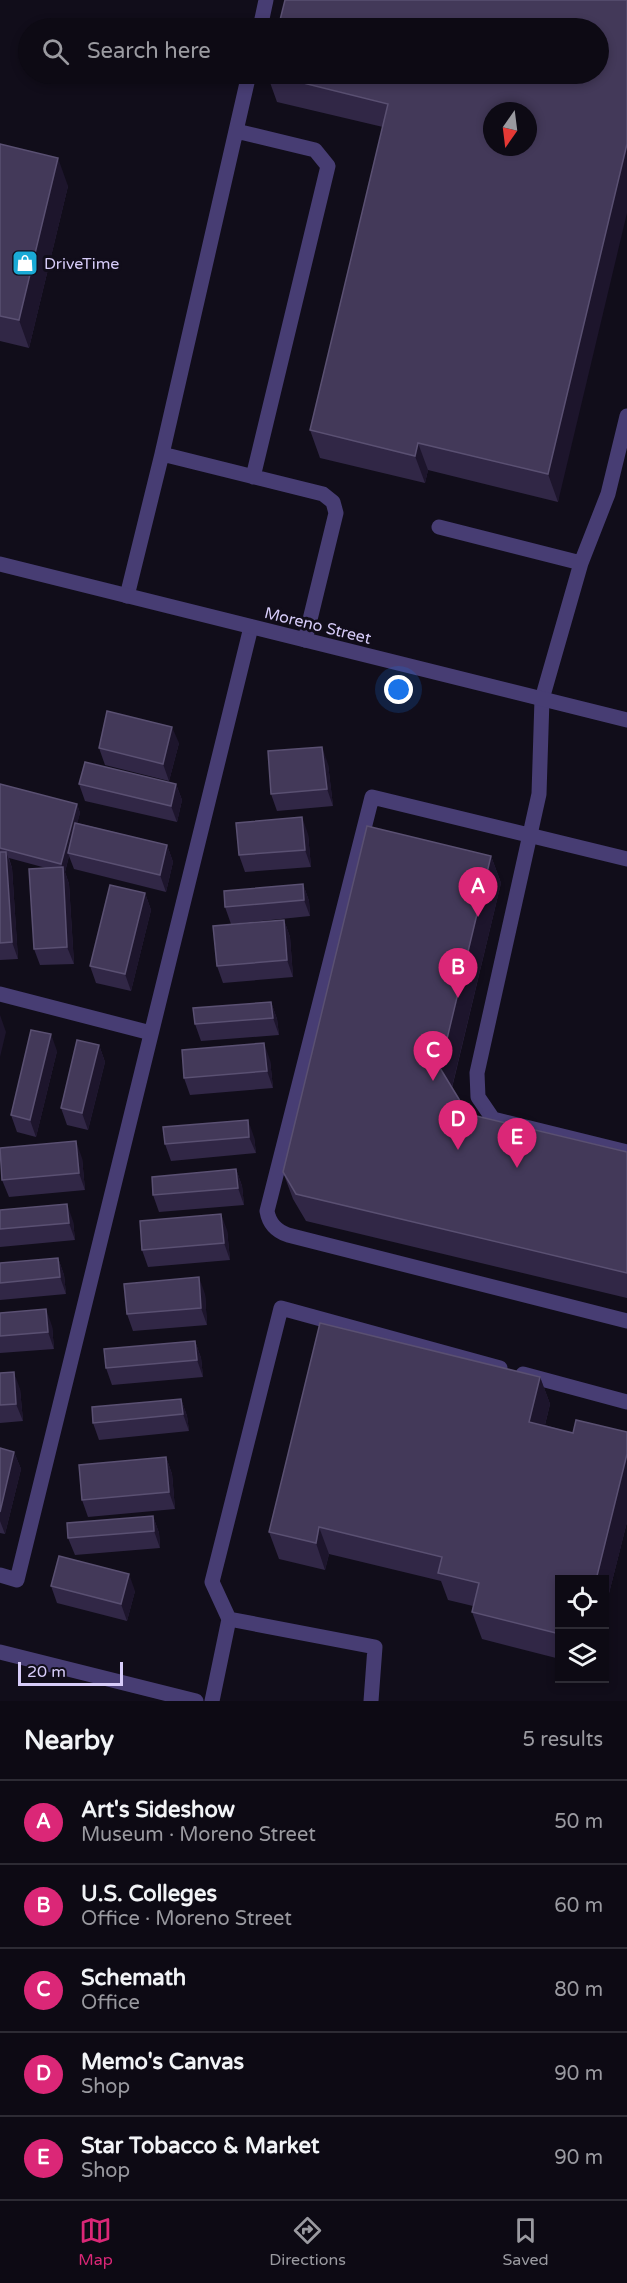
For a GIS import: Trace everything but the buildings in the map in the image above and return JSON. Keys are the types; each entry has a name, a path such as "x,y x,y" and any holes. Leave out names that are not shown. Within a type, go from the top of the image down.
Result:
{"street":[{"path":"262,18 266,0"},
{"path":"127,596 247,84"},
{"path":"236,131 315,150 328,166 253,477"},
{"path":"627,416 608,494 581,563 542,699 539,794 477,1073 478,1097 493,1119 627,1152"},
{"path":"162,454 323,494 333,502 336,513 305,640"},
{"path":"439,527 581,563"},
{"name":"Moreno Street","path":"0,564 627,720"},
{"path":"0,1575 17,1580 251,627"},
{"path":"627,859 372,797 267,1211 274,1226 288,1235 627,1321"},
{"path":"0,994 151,1032"},
{"path":"212,1701 229,1619 212,1582 281,1308 627,1402"},
{"path":"229,1619 375,1647 371,1701"},
{"path":"0,1652 196,1701"}],"place":[{"name":"DriveTime","path":"25,263"},
{"name":"Art's Sideshow","path":"478,917"},
{"name":"U.S. Colleges","path":"458,998"},
{"name":"Schemath","path":"433,1081"},
{"name":"Memo's Canvas","path":"458,1150"},
{"name":"Star Tobacco & Market","path":"517,1168"}]}
